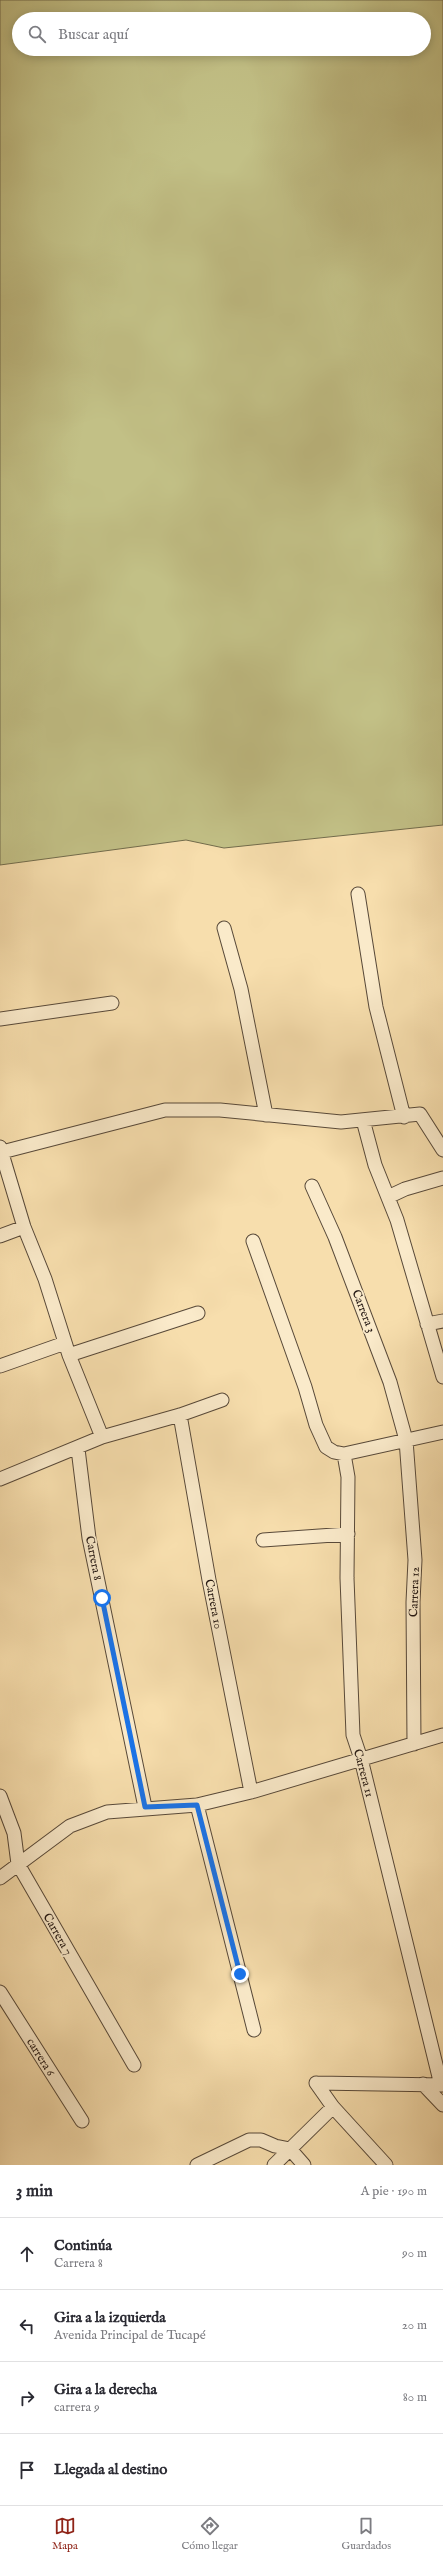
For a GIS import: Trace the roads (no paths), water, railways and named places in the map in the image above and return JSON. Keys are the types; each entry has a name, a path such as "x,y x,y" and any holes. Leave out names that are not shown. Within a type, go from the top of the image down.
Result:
{"street":[{"path":"358,894 376,1007 404,1117"},
{"path":"224,928 241,989 266,1115"},
{"path":"0,1019 112,1003"},
{"path":"102,1437 67,1349 45,1279 24,1227 1,1150 165,1110 220,1110 341,1122 404,1117 420,1114 443,1150"},
{"path":"362,1120 397,1220 443,1377"},
{"path":"388,1197 406,1189 443,1178"},
{"name":"Carrera 3","path":"312,1186 335,1237 390,1382 406,1440"},
{"path":"0,1236 24,1227"},
{"path":"253,1241 305,1388 316,1425 326,1447 334,1452 344,1454 443,1432"},
{"path":"0,1366 198,1313"},
{"path":"428,1324 443,1321"},
{"path":"0,1479 78,1449 102,1437 180,1415 222,1400"},
{"name":"Carrera 10","path":"180,1415 209,1580 251,1792"},
{"name":"Carrera 12","path":"406,1440 415,1560 413,1602 414,1744"},
{"name":"Carrera 8","path":"78,1449 89,1538 145,1807"},
{"name":"Carrera 11","path":"344,1454 348,1477 353,1735 361,1759 442,2085"},
{"path":"263,1540 348,1534"},
{"path":"0,1878 70,1826 107,1812 145,1807 197,1805 251,1792 443,1735"},
{"name":"Carrera 7","path":"0,1796 14,1833 18,1864 134,2065"},
{"path":"197,1805 254,2030"},
{"name":"carrera 6","path":"0,1992 82,2121"},
{"path":"386,2165 333,2107 316,2083 442,2085"},
{"path":"423,2084 443,2105"},
{"path":"274,2165 333,2107"},
{"path":"197,2165 249,2140 261,2140 275,2146 290,2149 304,2165"}]}
